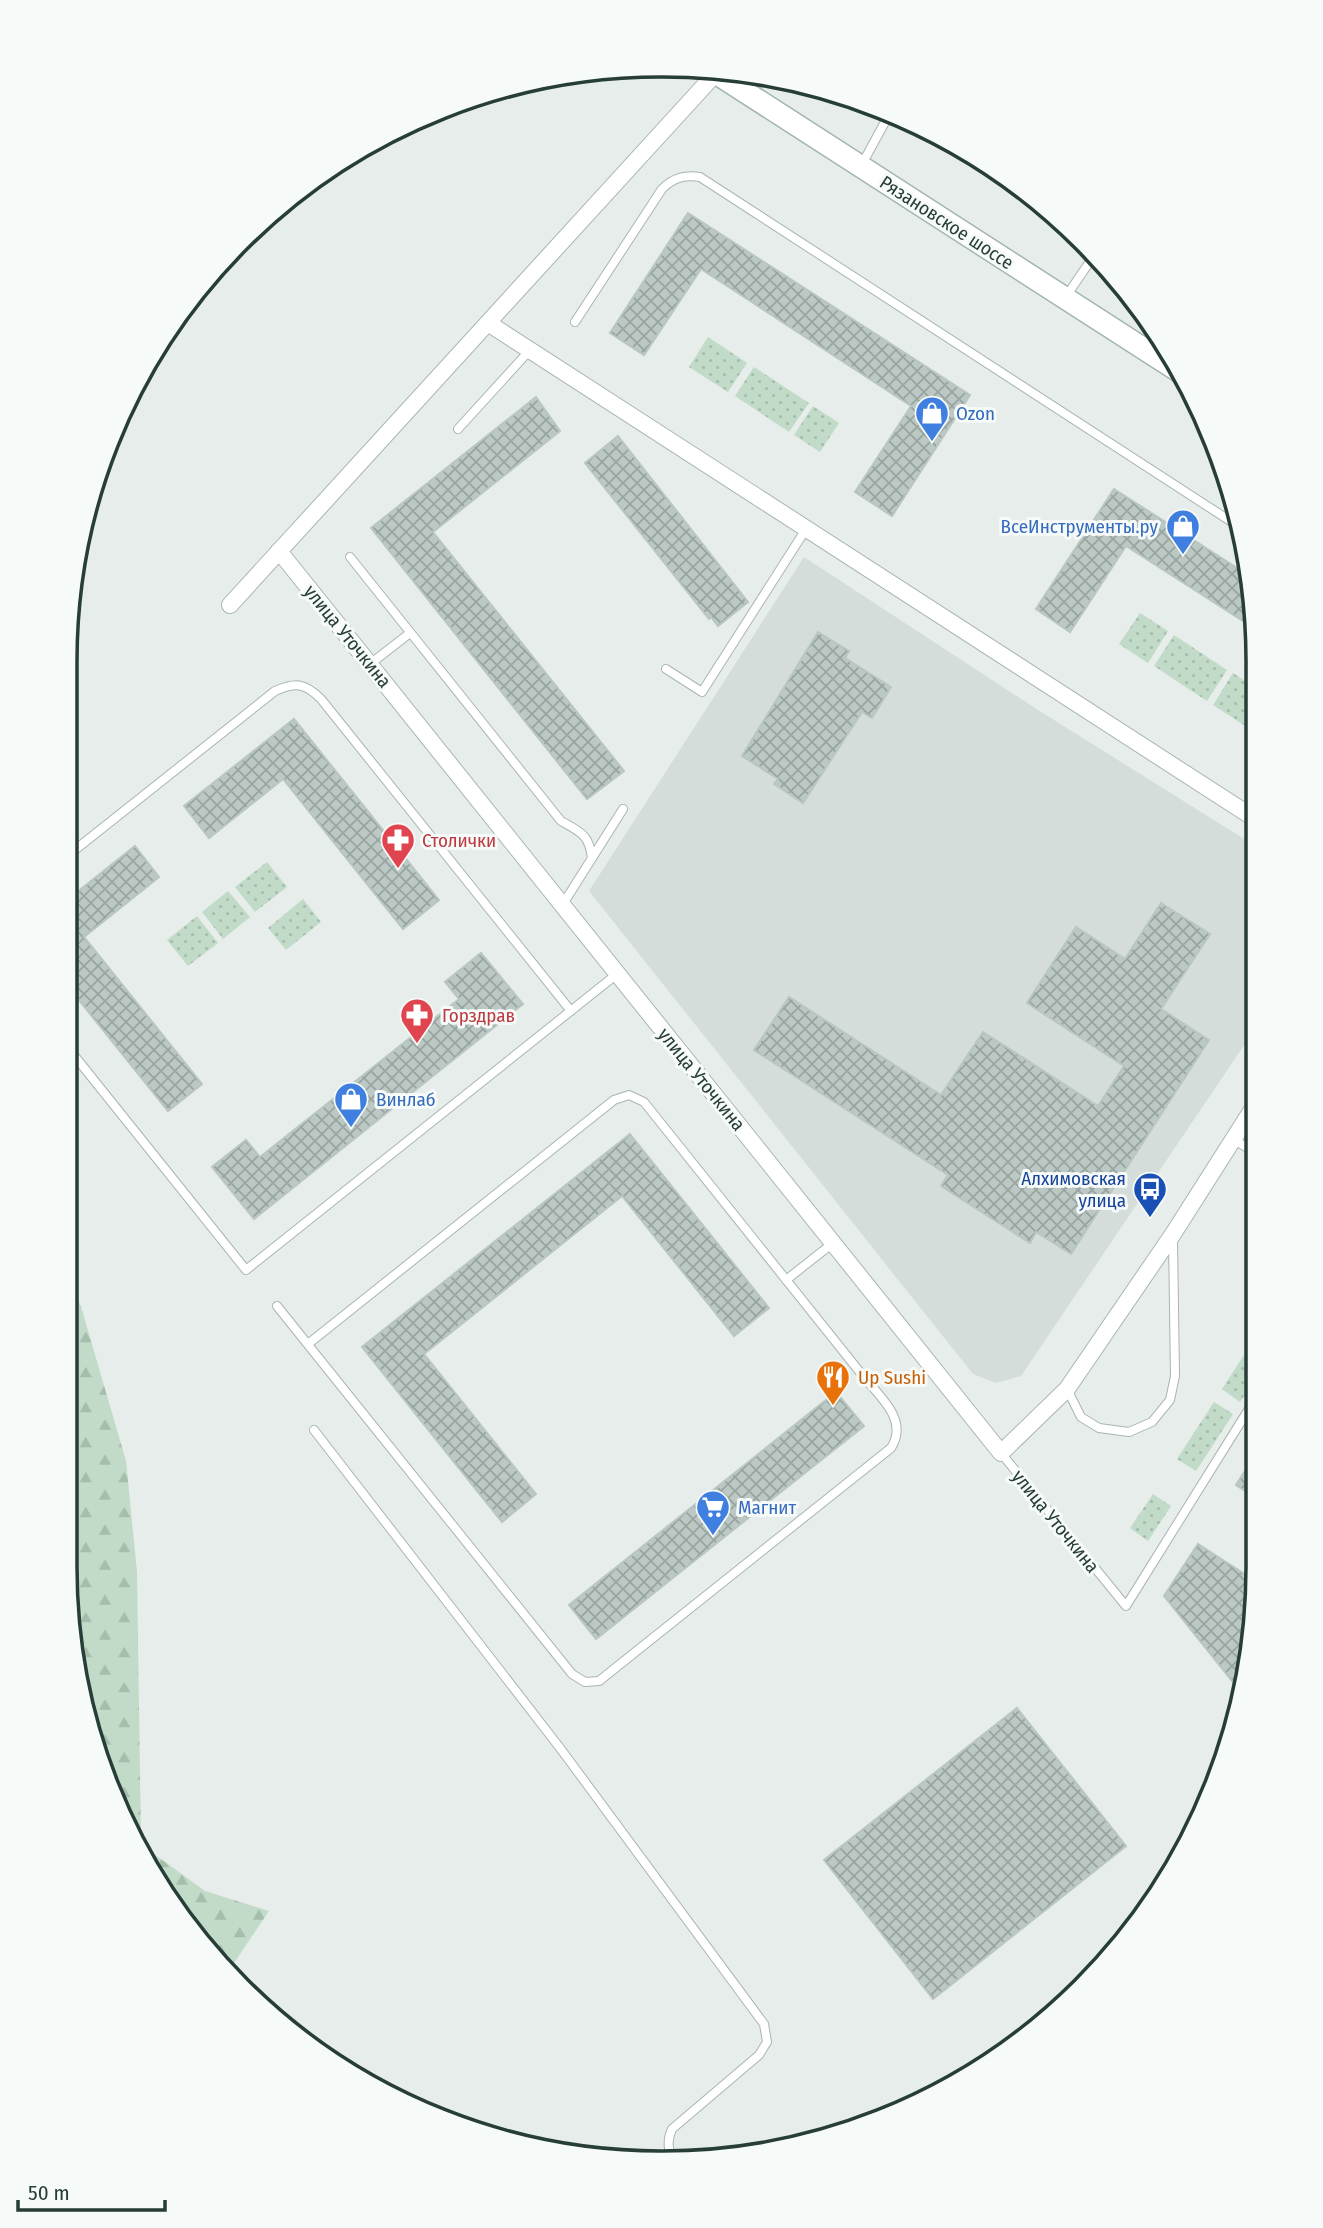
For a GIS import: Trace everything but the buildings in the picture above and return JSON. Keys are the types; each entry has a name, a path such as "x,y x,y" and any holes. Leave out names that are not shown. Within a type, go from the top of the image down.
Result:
{"main road":[{"name":"Рязановское шоссе","path":"730,81 1163,361"}],"street":[{"path":"230,605 707,79"},
{"path":"488,323 1246,813"},
{"name":"улица Уточкина","path":"279,551 1001,1452"},
{"path":"1001,1452 1066,1389 1173,1234 1246,1119"}],"lane":[{"path":"861,166 884,121"},
{"path":"575,322 662,189 682,176 700,177 1228,520"},
{"path":"1065,298 1089,263"},
{"path":"458,429 530,350"},
{"path":"666,669 702,692 806,529"},
{"path":"350,557 561,821 584,835 590,844 592,858"},
{"path":"370,664 410,633"},
{"path":"77,848 275,691 289,685 311,689 571,1011"},
{"path":"562,904 623,809"},
{"path":"77,1059 246,1270 618,974"},
{"path":"277,1306 307,1344 572,1674 577,1679 592,1683 599,1681 618,1666 891,1448 896,1441 898,1424 895,1416 644,1102 635,1096 624,1095 614,1100 307,1344"},
{"path":"1233,1139 1246,1147"},
{"path":"1066,1389 1082,1417 1098,1428 1129,1432 1153,1422 1170,1399 1175,1376 1173,1234"},
{"path":"786,1280 833,1243"},
{"name":"улица Уточкина","path":"1001,1452 1126,1606 1246,1414"},
{"path":"314,1430 560,1748 764,2024 766,2042 759,2055 672,2129 668,2138 669,2151"}],"shaded area":[{"path":"804,557 1038,710 1246,840 1246,1042 1021,1376 996,1383 973,1374 589,891"}],"green space":[{"path":"708,337 747,363 728,392 689,367"},
{"path":"754,367 809,403 789,432 735,396"},
{"path":"813,406 839,423 820,452 794,435"},
{"path":"1140,613 1168,631 1148,663 1119,644"},
{"path":"1174,635 1227,670 1207,701 1154,666"},
{"path":"1233,673 1246,682 1246,726 1213,705"},
{"path":"267,862 287,887 255,912 235,887"},
{"path":"228,891 250,917 223,939 202,912"},
{"path":"303,899 321,922 286,950 268,928"},
{"path":"197,916 218,943 188,966 167,940"},
{"path":"77,1297 126,1461 137,1572 141,1832 108,1754 88,1681 82,1643 77,1566"},
{"path":"1244,1355 1246,1393 1240,1402 1222,1389"},
{"path":"1214,1402 1233,1414 1196,1471 1177,1459"},
{"path":"1153,1494 1171,1506 1148,1541 1130,1528"},
{"path":"151,1852 205,1891 269,1911 233,1964 198,1922"}],"place":[{"name":"Ozon","path":"932,443"},
{"name":"ВсеИнструменты.ру","path":"1183,556"},
{"name":"Столички","path":"398,870"},
{"name":"Горздрав","path":"417,1045"},
{"name":"Винлаб","path":"351,1129"},
{"name":"Алхимовская улица","path":"1150,1219"},
{"name":"Up Sushi","path":"833,1407"},
{"name":"Магнит","path":"713,1537"}]}
